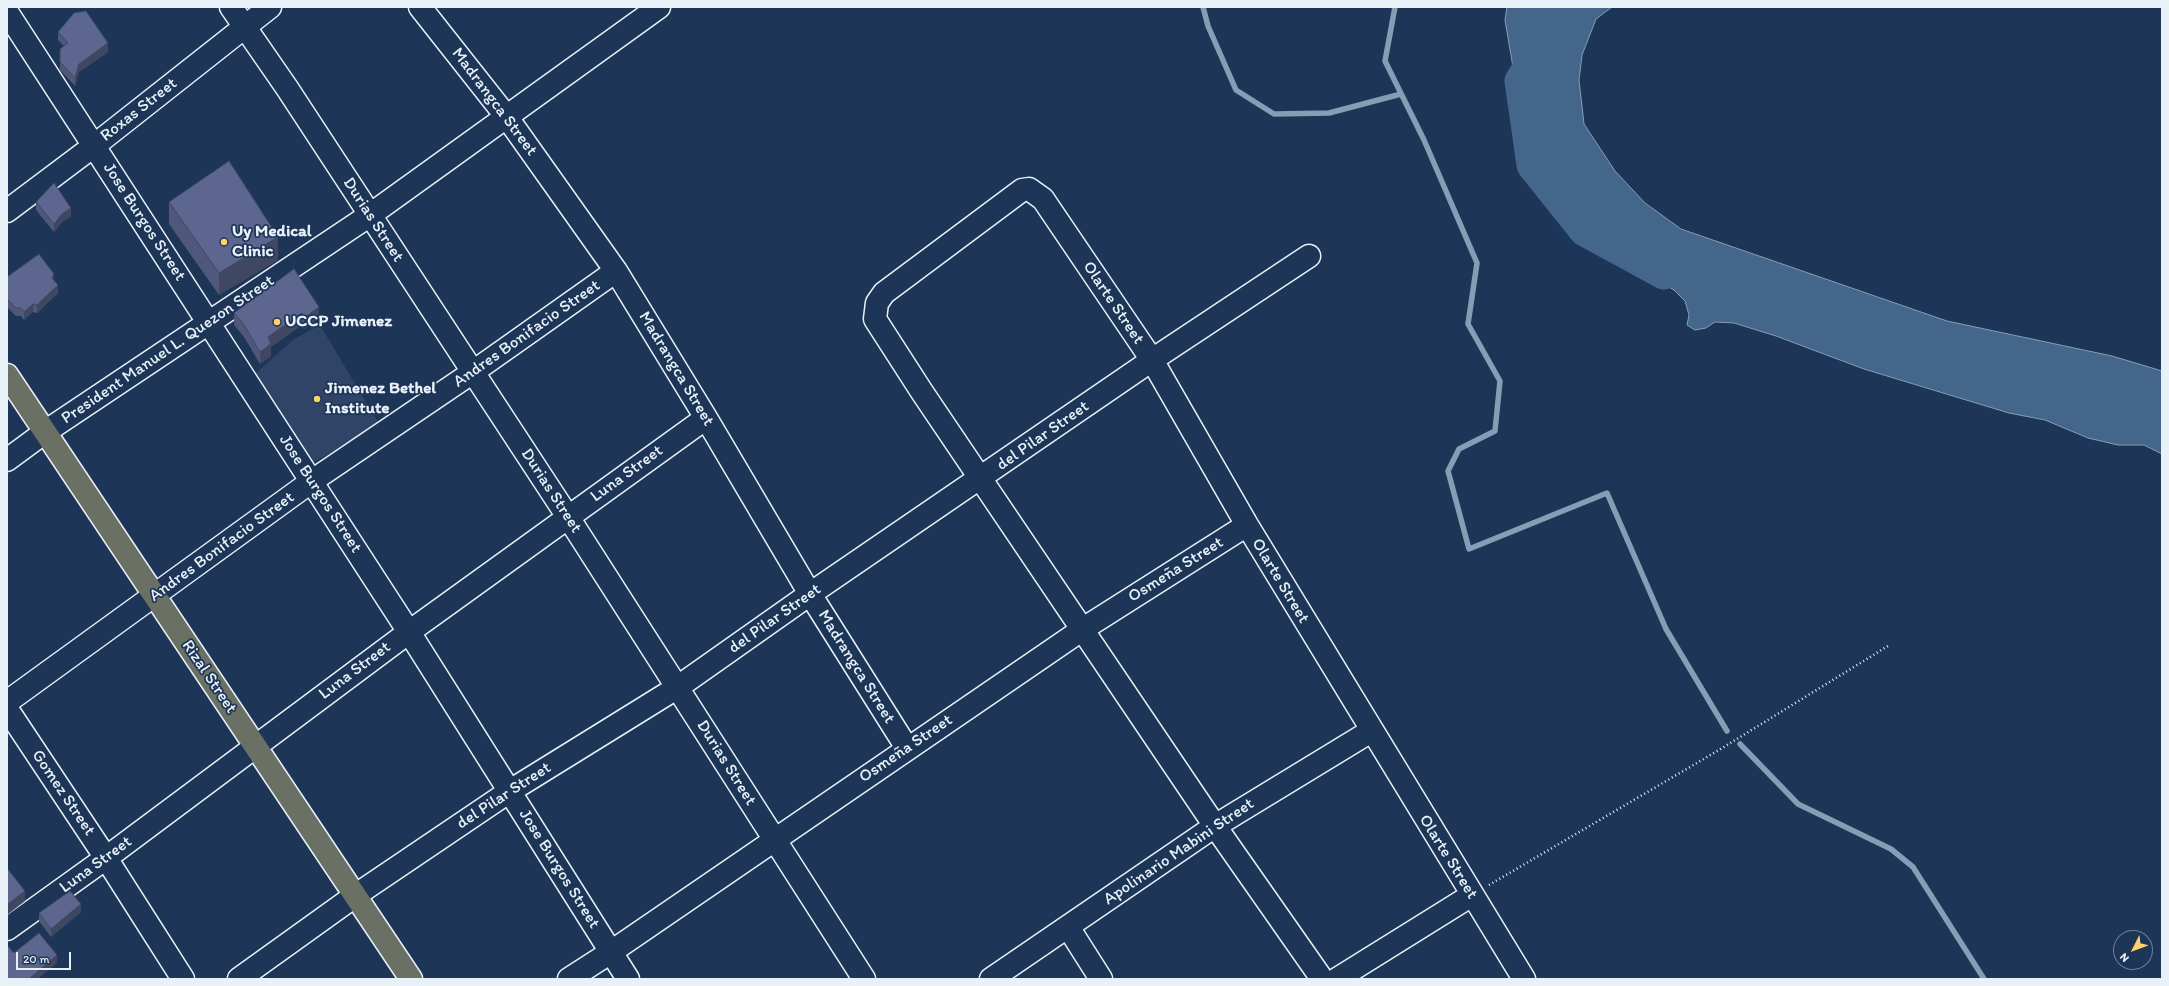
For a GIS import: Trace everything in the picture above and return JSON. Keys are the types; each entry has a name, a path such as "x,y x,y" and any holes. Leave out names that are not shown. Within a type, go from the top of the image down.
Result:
{"main road":[{"name":"Rizal Street","path":"7,375 154,597 356,895 411,979"}],"street":[{"name":"Durias Street","path":"231,7 370,215 568,517 678,687 774,841 864,979"},
{"name":"Roxas Street","path":"7,211 95,145 270,7"},
{"name":"Madrangca Street","path":"420,7 506,116 616,270 810,594 907,748"},
{"name":"President Manuel L. Quezon Street","path":"7,460 45,432 370,215 659,7"},
{"name":"Jose Burgos Street","path":"7,12 95,145 409,632 628,979"},
{"name":"Olarte Street","path":"981,479 900,359 875,319 875,312 877,303 884,293 1009,198 1022,190 1029,189 1043,199 1152,360 1247,525 1371,731 1524,979"},
{"name":"del Pilar Street","path":"239,979 356,895 510,791 678,687 810,594 981,479 1152,360 1309,256"},
{"name":"Andres Bonifacio Street","path":"7,702 154,597 312,481 473,372 616,270"},
{"name":"Luna Street","path":"7,929 106,858 409,632 706,418"},
{"path":"981,479 1215,826 1322,979"},
{"name":"Osmeña Street","path":"569,979 611,952 1083,629 1247,525"},
{"name":"Gomez Street","path":"7,710 106,858 183,979"},
{"name":"Apolinario Mabini Street","path":"991,979 1215,826 1371,731"},
{"path":"1337,979 1472,895"},
{"path":"1068,927 1101,979"}],"path":[{"path":"1472,895 1719,750 1888,646"}],"shaded area":[{"path":"1507,7 1612,7 1596,19 1582,55 1579,80 1584,124 1615,171 1645,203 1681,229 1947,321 2112,356 2162,371 2162,454 2144,445 2118,445 2088,438 2045,420 2009,413 1864,369 1776,336 1734,323 1715,322 1706,328 1695,330 1687,325 1689,315 1685,301 1674,290 1631,262 1612,234 1589,227 1585,223 1573,200 1565,196 1542,162 1514,73 1505,20"},
{"name":"Jimenez Bethel Institute","path":"320,325 379,424 313,463 255,374 294,339"}],"building":[{"path":"86,11 108,43 79,64 75,78 60,62 60,49 68,43 58,32 74,13"},
{"name":"Uy Medical Clinic","path":"229,161 278,237 219,273 169,202"},
{"path":"54,183 71,208 62,214 54,224 36,202"},
{"path":"39,254 54,274 52,278 58,285 37,305 33,304 24,312 21,308 16,308 7,299 7,277"},
{"name":"UCCP Jimenez","path":"294,269 319,307 304,318 302,313 268,337 271,344 260,352 244,325 234,313"},
{"path":"7,868 25,891 7,905"},
{"path":"70,891 81,904 51,929 39,913"},
{"path":"39,933 57,955 29,979 7,979 7,945 14,953"}],"waterway":[{"path":"1203,7 1208,26 1236,90 1274,114 1329,113 1401,94"},
{"path":"1395,7 1385,61 1424,140 1477,263 1468,324 1500,381 1495,431 1459,449 1448,471 1469,549 1607,493 1666,629 1727,731"},
{"path":"1566,7 1521,81 1533,165 1585,230 1664,273"},
{"path":"1740,744 1798,804 1891,849 1913,867 1984,979"}],"place":[{"name":"Uy Medical Clinic","path":"224,242"},
{"name":"UCCP Jimenez","path":"277,322"},
{"name":"Jimenez Bethel Institute","path":"317,399"}]}
